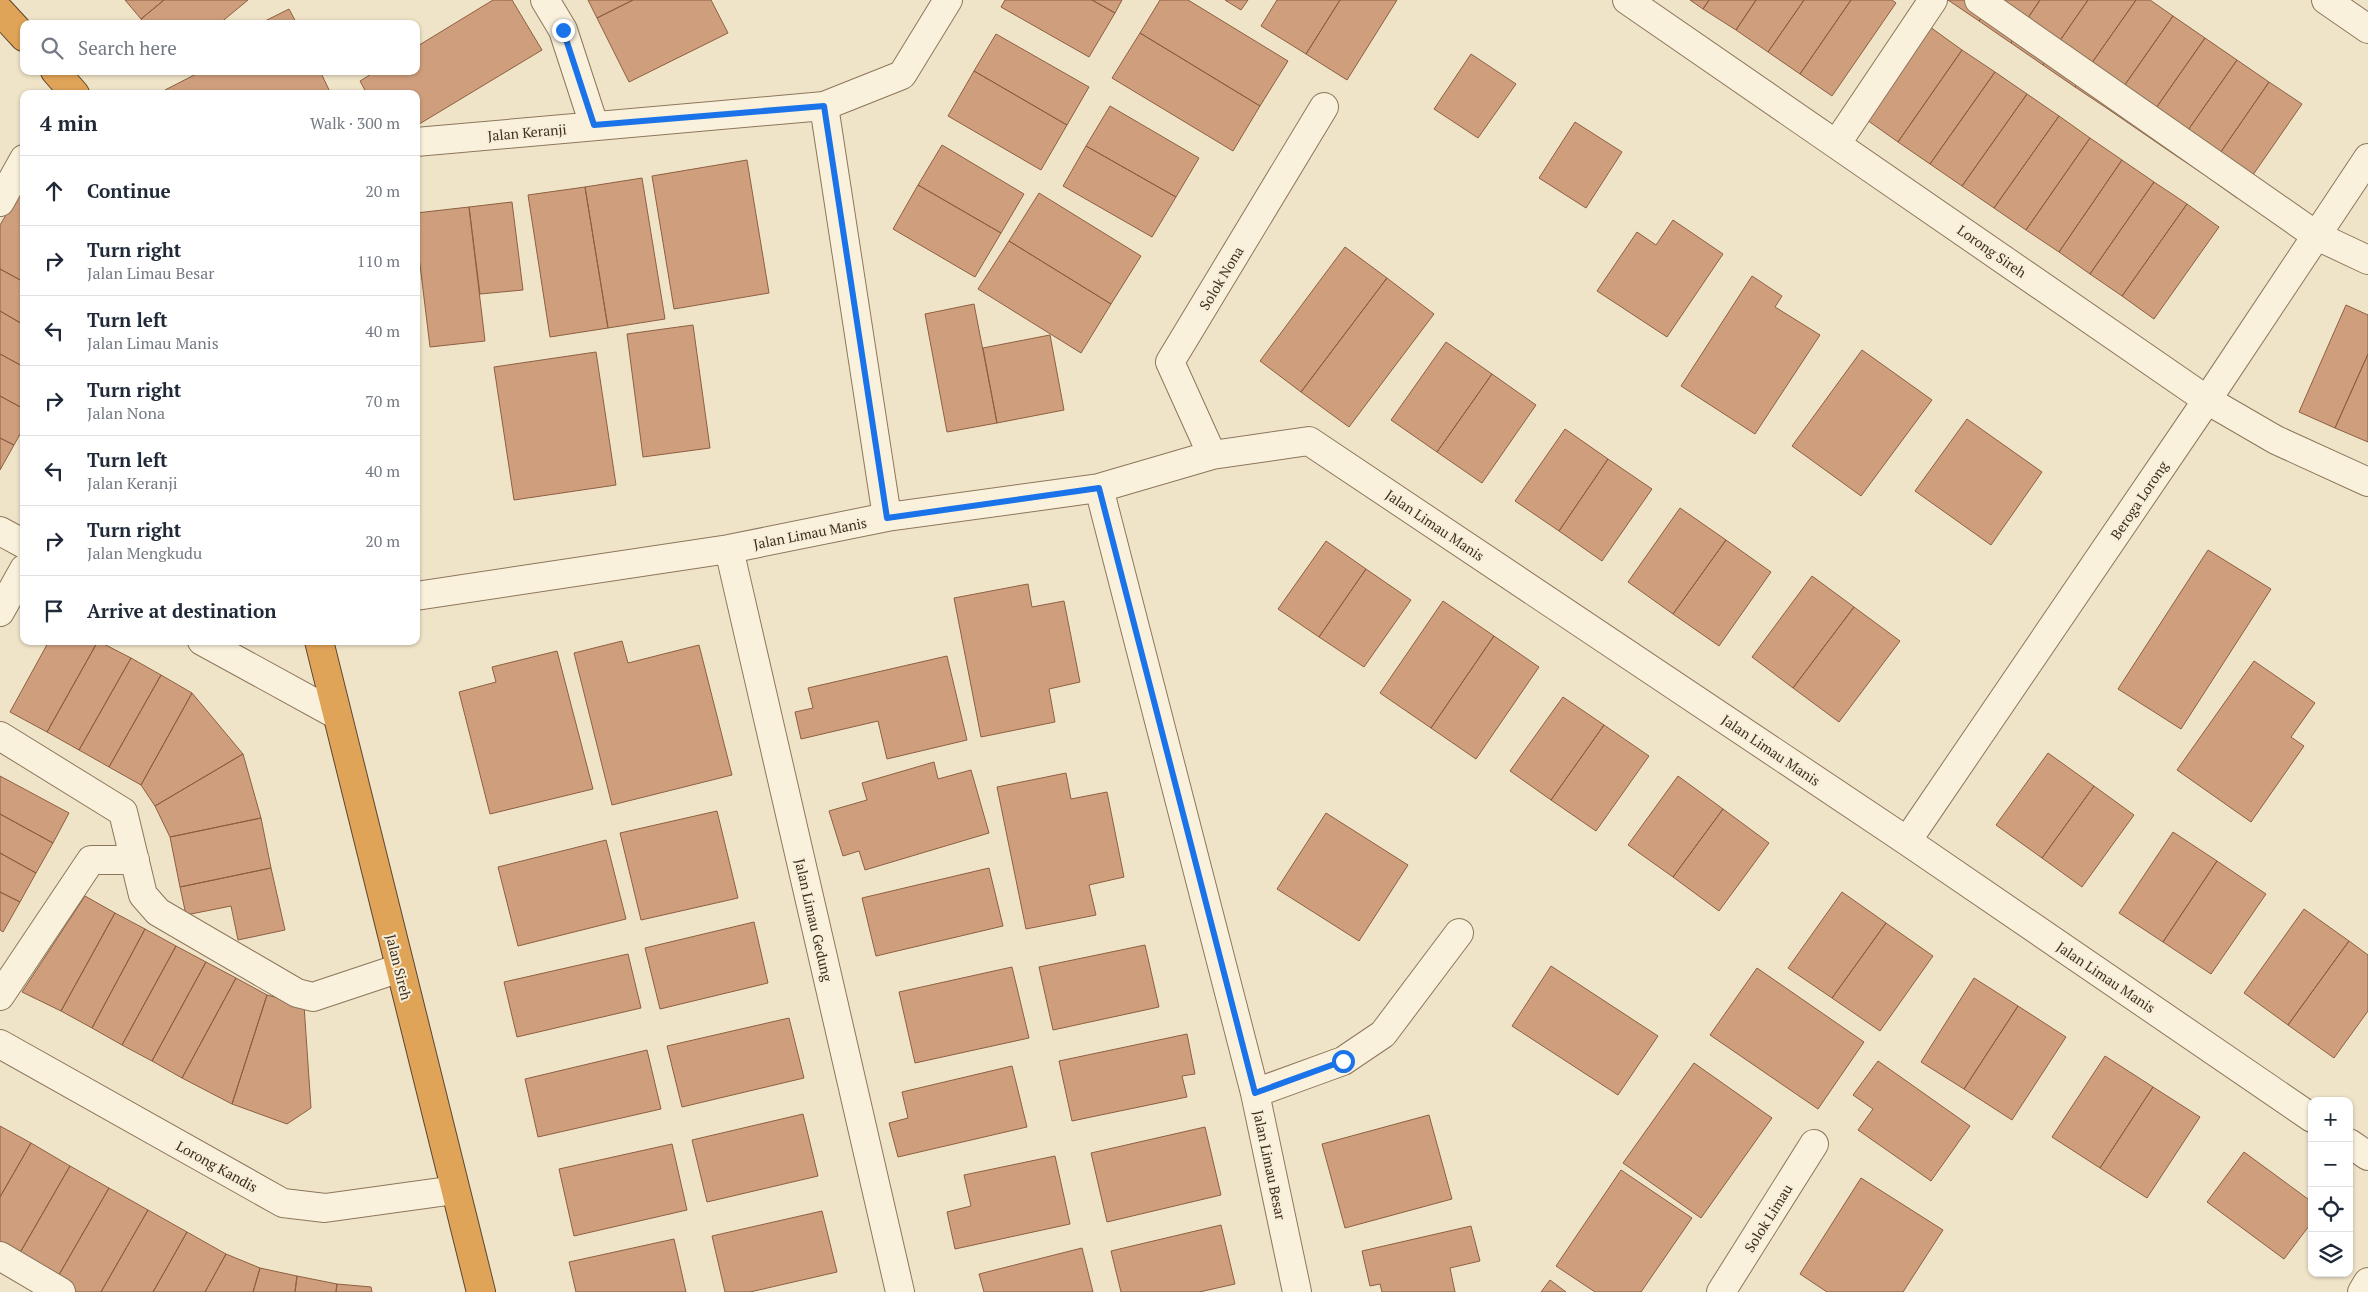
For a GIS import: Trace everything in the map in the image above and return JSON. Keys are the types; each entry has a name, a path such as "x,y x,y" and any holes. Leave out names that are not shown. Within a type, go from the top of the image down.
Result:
{"highway":[{"path":"0,11 20,33"},
{"path":"58,75 72,90"},
{"name":"Jalan Sireh","path":"320,645 481,1292"}],"street":[{"path":"546,0 563,30 594,125"},
{"name":"Jalan Keranji","path":"420,142 824,106 902,75 948,0"},
{"name":"Lorong Sireh","path":"1627,0 1837,143 2207,400 2276,440 2368,482"},
{"path":"1837,143 1933,0"},
{"path":"1979,0 2317,236 2368,260"},
{"path":"2326,0 2368,29"},
{"path":"824,106 887,518"},
{"name":"Solok Nona","path":"1212,455 1170,362 1324,107"},
{"name":"Beroga Lorong","path":"1907,841 2207,400 2368,158"},
{"path":"0,202 20,167"},
{"name":"Jalan Limau Manis","path":"420,595 729,549 887,518 1099,488 1212,455 1309,440 1907,841 2308,1115"},
{"name":"Jalan Limau Besar","path":"1099,488 1255,1093 1297,1292"},
{"path":"0,531 20,542"},
{"name":"Jalan Limau Gedung","path":"729,549 900,1292"},
{"path":"0,612 20,576"},
{"path":"209,645 337,715"},
{"path":"0,736 122,812 143,895 158,912 297,993 313,997 400,968"},
{"path":"0,996 91,860 135,860"},
{"path":"1255,1093 1343,1061 1383,1034 1459,933"},
{"name":"Lorong Kandis","path":"0,1044 283,1202 325,1208 455,1190"},
{"name":"Solok Limau","path":"1721,1292 1814,1144"},
{"path":"2353,1146 2368,1156"},
{"path":"0,1256 61,1292"},
{"path":"2362,1292 2368,1282"}],"building":[{"path":"125,0 164,0 141,19"},
{"path":"164,0 248,0 224,20 141,19"},
{"path":"493,0 512,0 542,50 420,124 420,90 365,90 360,81 370,75 420,75 420,45"},
{"path":"588,0 633,0 597,18"},
{"path":"633,0 711,0 728,33 629,82 597,18"},
{"path":"1005,0 1092,0 1115,13 1089,57 1001,7"},
{"path":"1092,0 1122,0 1115,13"},
{"path":"1160,0 1188,0 1288,61 1260,106 1140,33"},
{"path":"1225,0 1248,0 1241,10"},
{"path":"1277,0 1340,0 1306,54 1261,26"},
{"path":"1340,0 1397,0 1347,80 1306,54"},
{"path":"1690,0 1709,0 1703,9"},
{"path":"1709,0 1756,0 1736,30 1703,9"},
{"path":"1756,0 1804,0 1768,52 1736,30"},
{"path":"1804,0 1851,0 1800,74 1768,52"},
{"path":"1851,0 1892,0 1896,3 1832,96 1800,74"},
{"path":"1948,0 1993,0 1979,21"},
{"path":"1993,0 2040,0 2011,43 1979,21"},
{"path":"2040,0 2088,0 2043,65 2011,43"},
{"path":"2088,0 2136,0 2075,87 2043,65"},
{"path":"2136,0 2150,0 2173,16 2108,109 2075,87"},
{"path":"289,9 295,20 267,20"},
{"path":"2173,16 2205,38 2140,131 2108,109"},
{"path":"1930,27 1962,50 1898,142 1867,120"},
{"path":"1140,33 1260,106 1233,151 1112,78"},
{"path":"996,34 1089,87 1067,125 974,71"},
{"path":"2205,38 2237,60 2172,153 2140,131"},
{"path":"1962,50 1995,72 1930,164 1898,142"},
{"path":"1471,54 1516,84 1478,138 1434,109"},
{"path":"2237,60 2269,82 2205,175 2172,153"},
{"path":"974,71 1067,125 1041,170 948,116"},
{"path":"1995,72 2027,94 1962,186 1930,164"},
{"path":"194,75 322,75 329,90 165,90"},
{"path":"2269,82 2302,104 2237,198 2205,175"},
{"path":"2027,94 2059,116 1994,208 1962,186"},
{"path":"1110,106 1199,158 1176,197 1086,146"},
{"path":"2059,116 2090,138 2026,230 1994,208"},
{"path":"1575,122 1622,152 1586,208 1539,178"},
{"path":"2090,138 2122,160 2059,252 2026,230"},
{"path":"942,145 1024,194 1001,233 918,185"},
{"path":"1086,146 1176,197 1152,237 1063,186"},
{"path":"747,160 769,293 674,309 652,176"},
{"path":"2122,160 2154,182 2090,274 2059,252"},
{"path":"642,178 665,319 608,328 585,187"},
{"path":"2154,182 2187,204 2122,296 2090,274"},
{"path":"918,185 1001,233 975,277 893,229"},
{"path":"585,187 608,328 550,337 528,195"},
{"path":"20,192 20,280 0,269 0,225"},
{"path":"1039,193 1141,256 1111,304 1009,241"},
{"path":"512,202 523,290 480,294 469,207"},
{"path":"2187,204 2219,227 2154,319 2122,296"},
{"path":"469,207 485,341 430,347 420,265 420,213"},
{"path":"1673,220 1723,254 1667,337 1597,291 1637,232 1656,245"},
{"path":"1009,241 1111,304 1081,353 978,289"},
{"path":"1345,247 1387,278 1301,392 1260,361"},
{"path":"0,269 20,280 20,323 0,311"},
{"path":"1752,276 1782,296 1775,307 1820,335 1755,434 1681,386"},
{"path":"1387,278 1434,314 1349,427 1301,392"},
{"path":"974,304 997,423 947,432 925,314"},
{"path":"2346,305 2368,315 2368,354 2335,428 2299,412"},
{"path":"0,311 20,323 20,365 0,354"},
{"path":"693,325 710,448 643,457 627,334"},
{"path":"1050,335 1064,410 997,423 983,348"},
{"path":"1446,342 1492,374 1437,452 1391,420"},
{"path":"1862,350 1932,400 1861,496 1792,446"},
{"path":"596,352 616,485 514,500 494,367"},
{"path":"0,354 20,365 20,407 0,396"},
{"path":"2368,354 2368,442 2335,428"},
{"path":"1492,374 1536,405 1482,483 1437,452"},
{"path":"0,396 20,407 20,434 14,445 0,438"},
{"path":"1967,419 2042,472 1991,545 1915,491"},
{"path":"1565,429 1608,459 1559,531 1515,501"},
{"path":"0,438 14,445 0,470"},
{"path":"1608,459 1652,489 1602,561 1559,531"},
{"path":"1680,508 1726,540 1673,614 1628,582"},
{"path":"1726,540 1771,572 1719,646 1673,614"},
{"path":"1326,541 1366,569 1319,637 1278,609"},
{"path":"2208,550 2271,589 2181,729 2118,689"},
{"path":"1366,569 1411,600 1364,667 1319,637"},
{"path":"1812,576 1854,607 1793,688 1752,657"},
{"path":"1028,584 1032,607 1064,601 1080,682 1049,689 1055,722 981,737 954,598"},
{"path":"1443,601 1494,636 1431,728 1380,693"},
{"path":"1854,607 1900,641 1839,722 1793,688"},
{"path":"1494,636 1539,667 1476,759 1431,728"},
{"path":"622,641 628,663 699,645 732,775 612,805 574,653"},
{"path":"47,645 96,645 47,732 10,712"},
{"path":"96,645 106,645 131,658 79,750 47,732"},
{"path":"557,651 593,789 490,814 459,692 496,682 492,667"},
{"path":"947,656 967,740 887,759 878,721 801,739 795,712 813,708 808,688"},
{"path":"131,658 161,675 109,767 79,750"},
{"path":"2254,661 2315,703 2291,737 2304,746 2251,822 2177,770"},
{"path":"161,675 192,693 141,785 109,767"},
{"path":"192,693 243,754 155,806 141,785"},
{"path":"1563,697 1604,725 1551,800 1510,771"},
{"path":"1604,725 1649,756 1596,831 1551,800"},
{"path":"2048,753 2094,786 2042,858 1996,825"},
{"path":"243,754 261,818 170,837 155,806"},
{"path":"934,762 938,779 971,770 989,833 865,870 859,851 843,856 829,811 867,800 862,783"},
{"path":"1066,773 1071,799 1107,792 1124,877 1089,885 1096,915 1026,929 997,787"},
{"path":"0,776 69,813 53,843 0,814"},
{"path":"1678,776 1723,809 1673,877 1628,845"},
{"path":"2094,786 2134,815 2082,887 2042,858"},
{"path":"1723,809 1769,843 1719,911 1673,877"},
{"path":"717,811 738,898 641,920 620,833"},
{"path":"1326,813 1408,865 1359,941 1277,889"},
{"path":"0,814 53,843 36,873 0,853"},
{"path":"261,818 271,868 180,887 170,837"},
{"path":"2173,832 2217,861 2163,942 2119,913"},
{"path":"606,840 626,919 518,946 498,867"},
{"path":"0,853 36,873 20,902 0,892"},
{"path":"2217,861 2266,894 2211,974 2163,942"},
{"path":"271,868 285,930 238,940 231,906 186,915 180,887"},
{"path":"989,868 1003,926 876,956 862,898"},
{"path":"0,892 20,902 3,932 0,930"},
{"path":"1842,892 1886,923 1832,998 1788,968"},
{"path":"85,896 115,913 61,1011 22,992"},
{"path":"2304,909 2349,941 2288,1025 2244,993"},
{"path":"115,913 145,929 92,1028 61,1011"},
{"path":"754,922 768,983 660,1009 645,948"},
{"path":"1886,923 1933,956 1880,1031 1832,998"},
{"path":"145,929 176,946 122,1045 92,1028"},
{"path":"2349,941 2368,955 2368,1011 2334,1058 2288,1025"},
{"path":"1145,945 1159,1007 1053,1030 1039,967"},
{"path":"176,946 206,962 152,1061 122,1045"},
{"path":"628,954 641,1008 517,1037 504,982"},
{"path":"206,962 236,978 182,1078 152,1061"},
{"path":"1551,966 1658,1036 1618,1095 1512,1026"},
{"path":"1012,967 1029,1038 915,1063 899,992"},
{"path":"1757,968 1864,1042 1818,1109 1710,1035"},
{"path":"236,978 267,995 232,1104 182,1078"},
{"path":"1974,978 2018,1006 1964,1089 1921,1062"},
{"path":"267,995 304,1005 311,1108 287,1124 232,1104"},
{"path":"2018,1006 2066,1037 2012,1120 1964,1089"},
{"path":"789,1018 804,1078 682,1107 667,1046"},
{"path":"1187,1034 1195,1074 1182,1076 1187,1097 1072,1121 1059,1061"},
{"path":"647,1050 661,1109 538,1137 525,1079"},
{"path":"2105,1056 2153,1087 2100,1168 2052,1137"},
{"path":"1878,1061 1970,1126 1931,1181 1858,1130 1873,1109 1853,1095"},
{"path":"1694,1063 1772,1118 1701,1218 1623,1163"},
{"path":"1012,1066 1027,1127 898,1157 889,1123 908,1118 902,1092"},
{"path":"2153,1087 2200,1117 2147,1198 2100,1168"},
{"path":"803,1114 818,1176 707,1202 692,1140"},
{"path":"1429,1115 1452,1199 1345,1228 1322,1144"},
{"path":"0,1126 31,1143 0,1197"},
{"path":"1205,1127 1221,1195 1107,1222 1091,1153"},
{"path":"31,1143 70,1166 17,1258 0,1248 0,1197"},
{"path":"672,1144 687,1210 574,1236 559,1169"},
{"path":"2244,1152 2308,1199 2308,1227 2284,1259 2207,1202"},
{"path":"1055,1156 1070,1224 955,1249 947,1212 971,1206 964,1175"},
{"path":"70,1166 109,1188 56,1280 17,1258"},
{"path":"1621,1170 1692,1218 1641,1292 1595,1292 1556,1266"},
{"path":"1861,1178 1943,1230 1903,1292 1827,1292 1800,1274"},
{"path":"109,1188 148,1210 101,1292 77,1292 56,1280"},
{"path":"148,1210 187,1232 153,1292 101,1292"},
{"path":"822,1211 837,1272 750,1292 725,1292 712,1236"},
{"path":"1221,1225 1235,1284 1199,1292 1121,1292 1111,1251"},
{"path":"1471,1226 1480,1261 1450,1268 1455,1292 1382,1292 1380,1284 1370,1286 1362,1251"},
{"path":"187,1232 226,1254 205,1292 153,1292"},
{"path":"674,1239 686,1292 576,1292 569,1262"},
{"path":"1082,1248 1093,1292 984,1292 979,1274"},
{"path":"226,1254 260,1268 253,1292 205,1292"},
{"path":"260,1268 297,1276 295,1292 253,1292"},
{"path":"297,1276 337,1284 336,1292 295,1292"},
{"path":"1550,1280 1566,1292 1541,1292"},
{"path":"337,1284 371,1287 372,1292 336,1292"}],"route":[{"path":"563,30 594,125 824,106 887,518 1099,488 1255,1093 1343,1061"}]}
